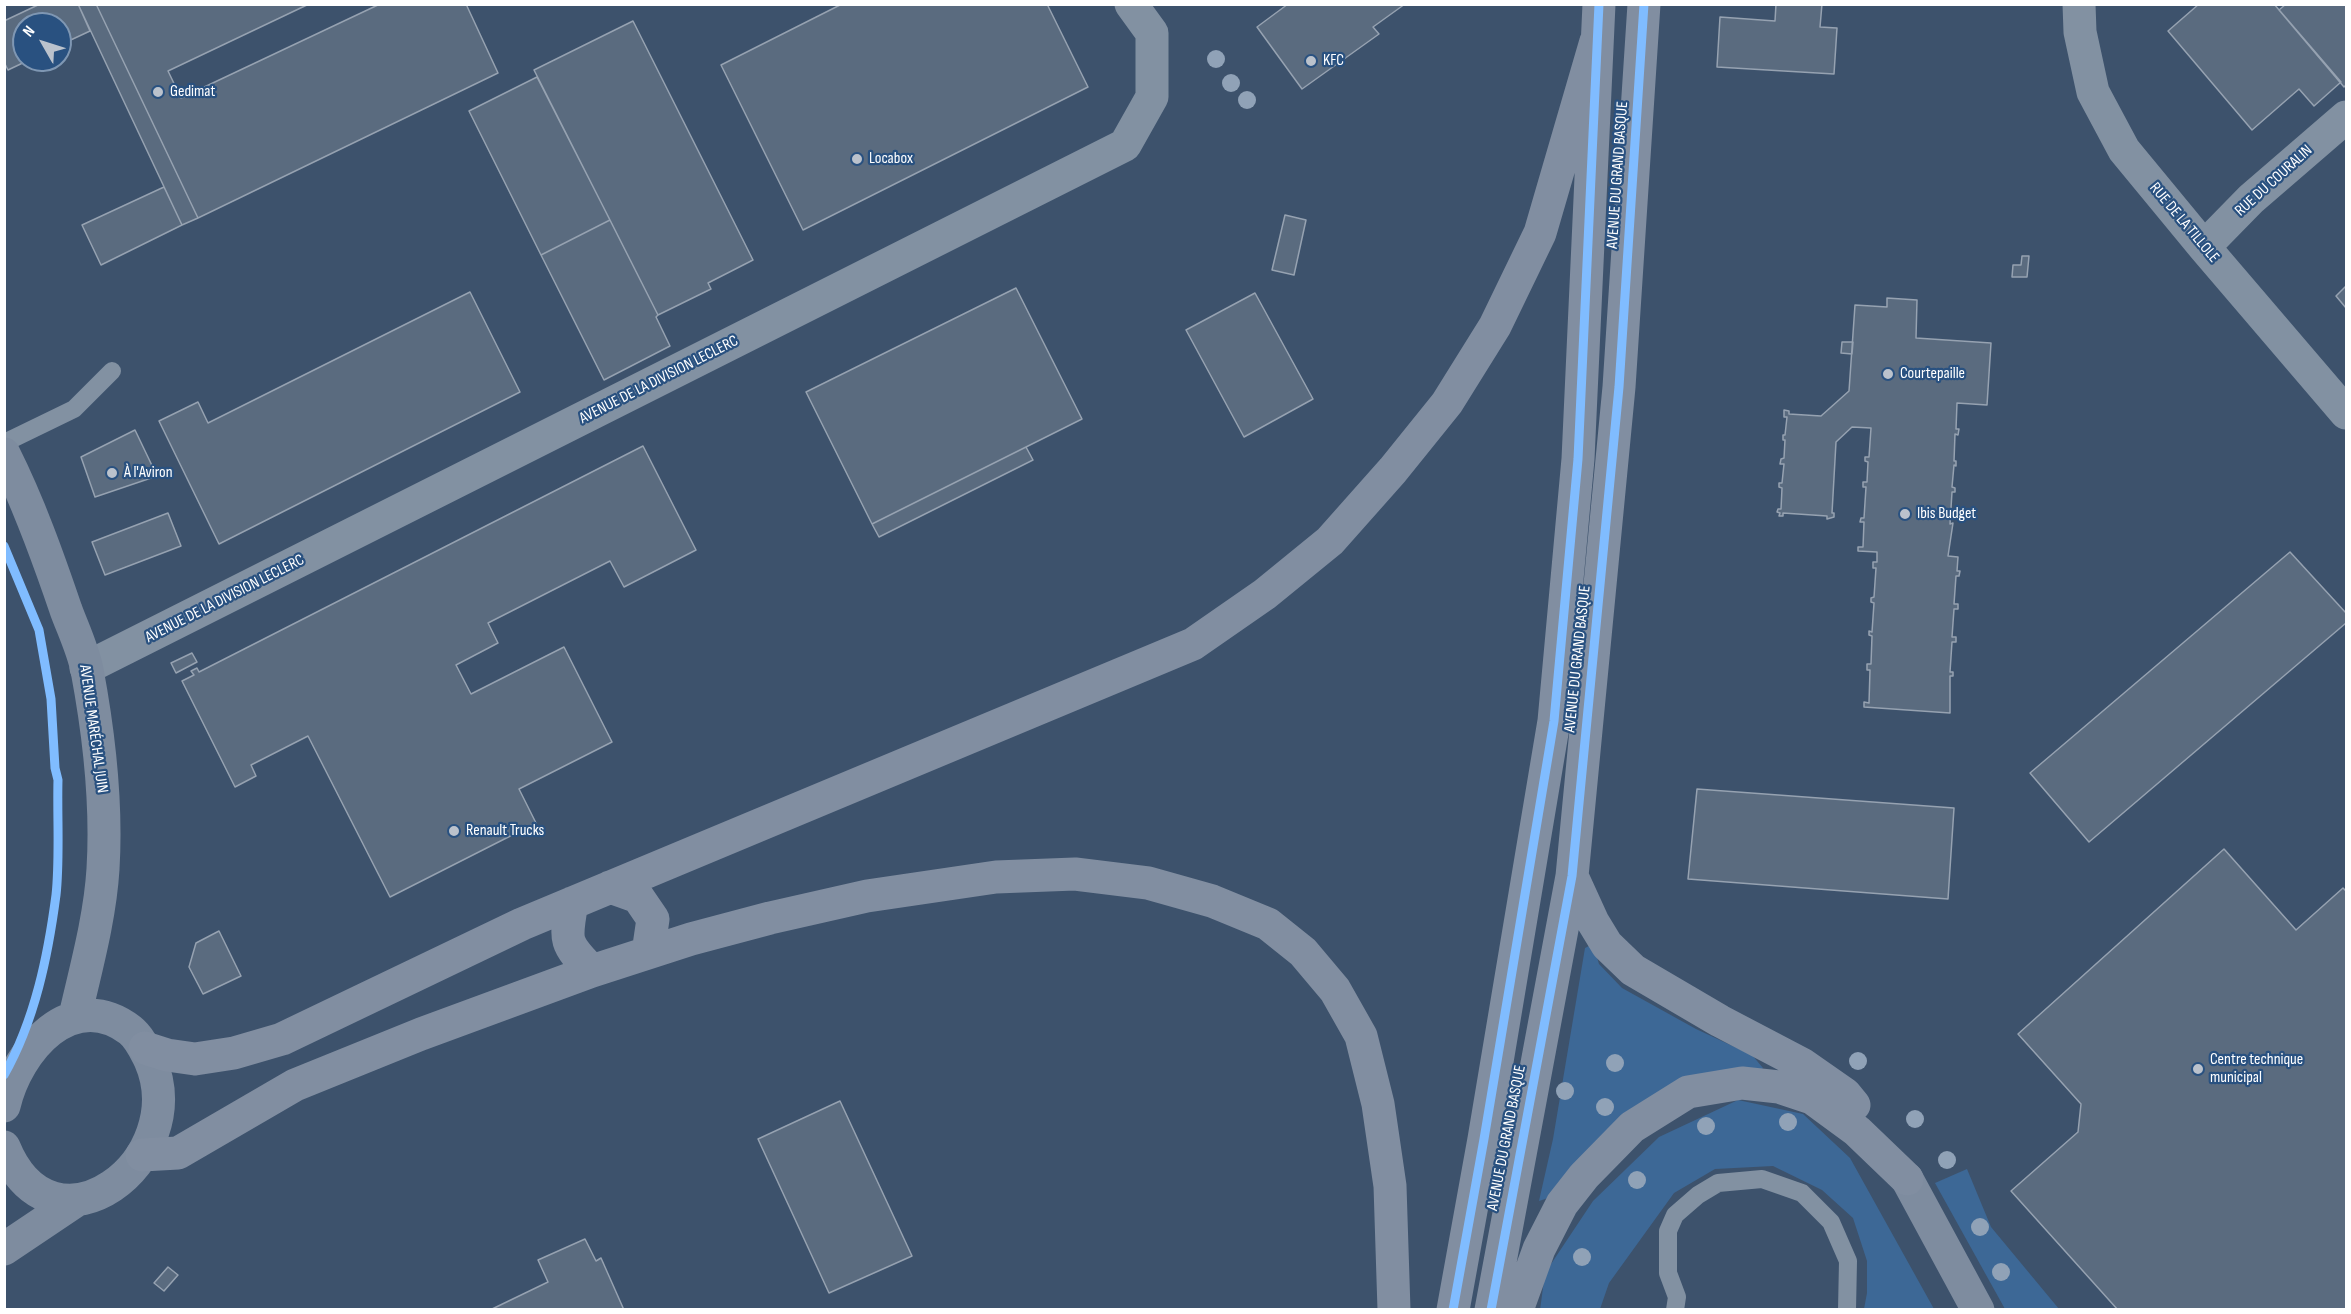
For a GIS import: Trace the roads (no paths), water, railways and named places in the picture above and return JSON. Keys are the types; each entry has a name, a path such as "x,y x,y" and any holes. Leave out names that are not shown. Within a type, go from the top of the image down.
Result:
{"main road":[{"name":"AVENUE DU GRAND BASQUE","path":"1453,1310 1554,721 1578,459 1599,4"},
{"name":"AVENUE DU GRAND BASQUE","path":"1491,1310 1572,876 1618,398 1644,4"},
{"path":"145,1048 167,1055 195,1059 234,1053 282,1039 522,924 1193,644 1265,594 1330,541 1393,470 1447,403 1495,326 1540,233 1596,41"},
{"name":"AVENUE MARÉCHAL JUIN","path":"4,454 54,572 86,668 103,795 103,869 94,933 75,1016"},
{"path":"141,1155 178,1153 295,1085 421,1034 592,971 770,918 867,896 996,878 1075,874 1148,883 1212,901 1268,924 1303,952 1335,990 1360,1036 1378,1104 1390,1186 1394,1310"},
{"path":"1572,876 1593,922 1607,945 1633,970 1720,1021 1802,1064 1845,1094 1878,1134 1907,1179 1978,1310"},
{"path":"610,887 638,897 653,919 648,953"},
{"path":"572,903 566,935 575,954 592,971"},
{"path":"4,1106 8,1091 21,1064 36,1043 54,1026 75,1016 101,1016 118,1021 134,1033 145,1048 154,1069 159,1109 154,1132 126,1175 109,1189 88,1199 77,1200 44,1194 27,1182 11,1163 4,1147"},
{"path":"1518,1310 1539,1248 1562,1204 1584,1176 1632,1127 1688,1092 1742,1083 1779,1088 1812,1098 1857,1131 1907,1179"},
{"path":"4,1249 77,1200"}],"street":[{"name":"AVENUE DE LA DIVISION LECLERC","path":"86,668 1125,145 1152,97 1152,33 1131,4"},
{"name":"RUE DE LA TILLOLE","path":"2079,4 2080,32 2093,92 2124,150 2346,413"},
{"name":"RUE DU COURALIN","path":"2204,247 2251,199 2346,117"}],"lane":[{"path":"4,443 75,409 112,371"},
{"path":"1676,1310 1677,1297 1668,1273 1668,1231 1675,1215 1698,1195 1718,1183 1762,1179 1802,1193 1831,1222 1848,1261 1847,1310"}],"place":[{"name":"KFC","path":"1311,61"},
{"name":"Gedimat","path":"158,92"},
{"name":"Locabox","path":"857,159"},
{"name":"Courtepaille","path":"1888,374"},
{"name":"À l'Aviron","path":"112,473"},
{"name":"Ibis Budget","path":"1905,514"},
{"name":"Renault Trucks","path":"454,831"},
{"name":"Centre technique municipal","path":"2198,1069"}]}
